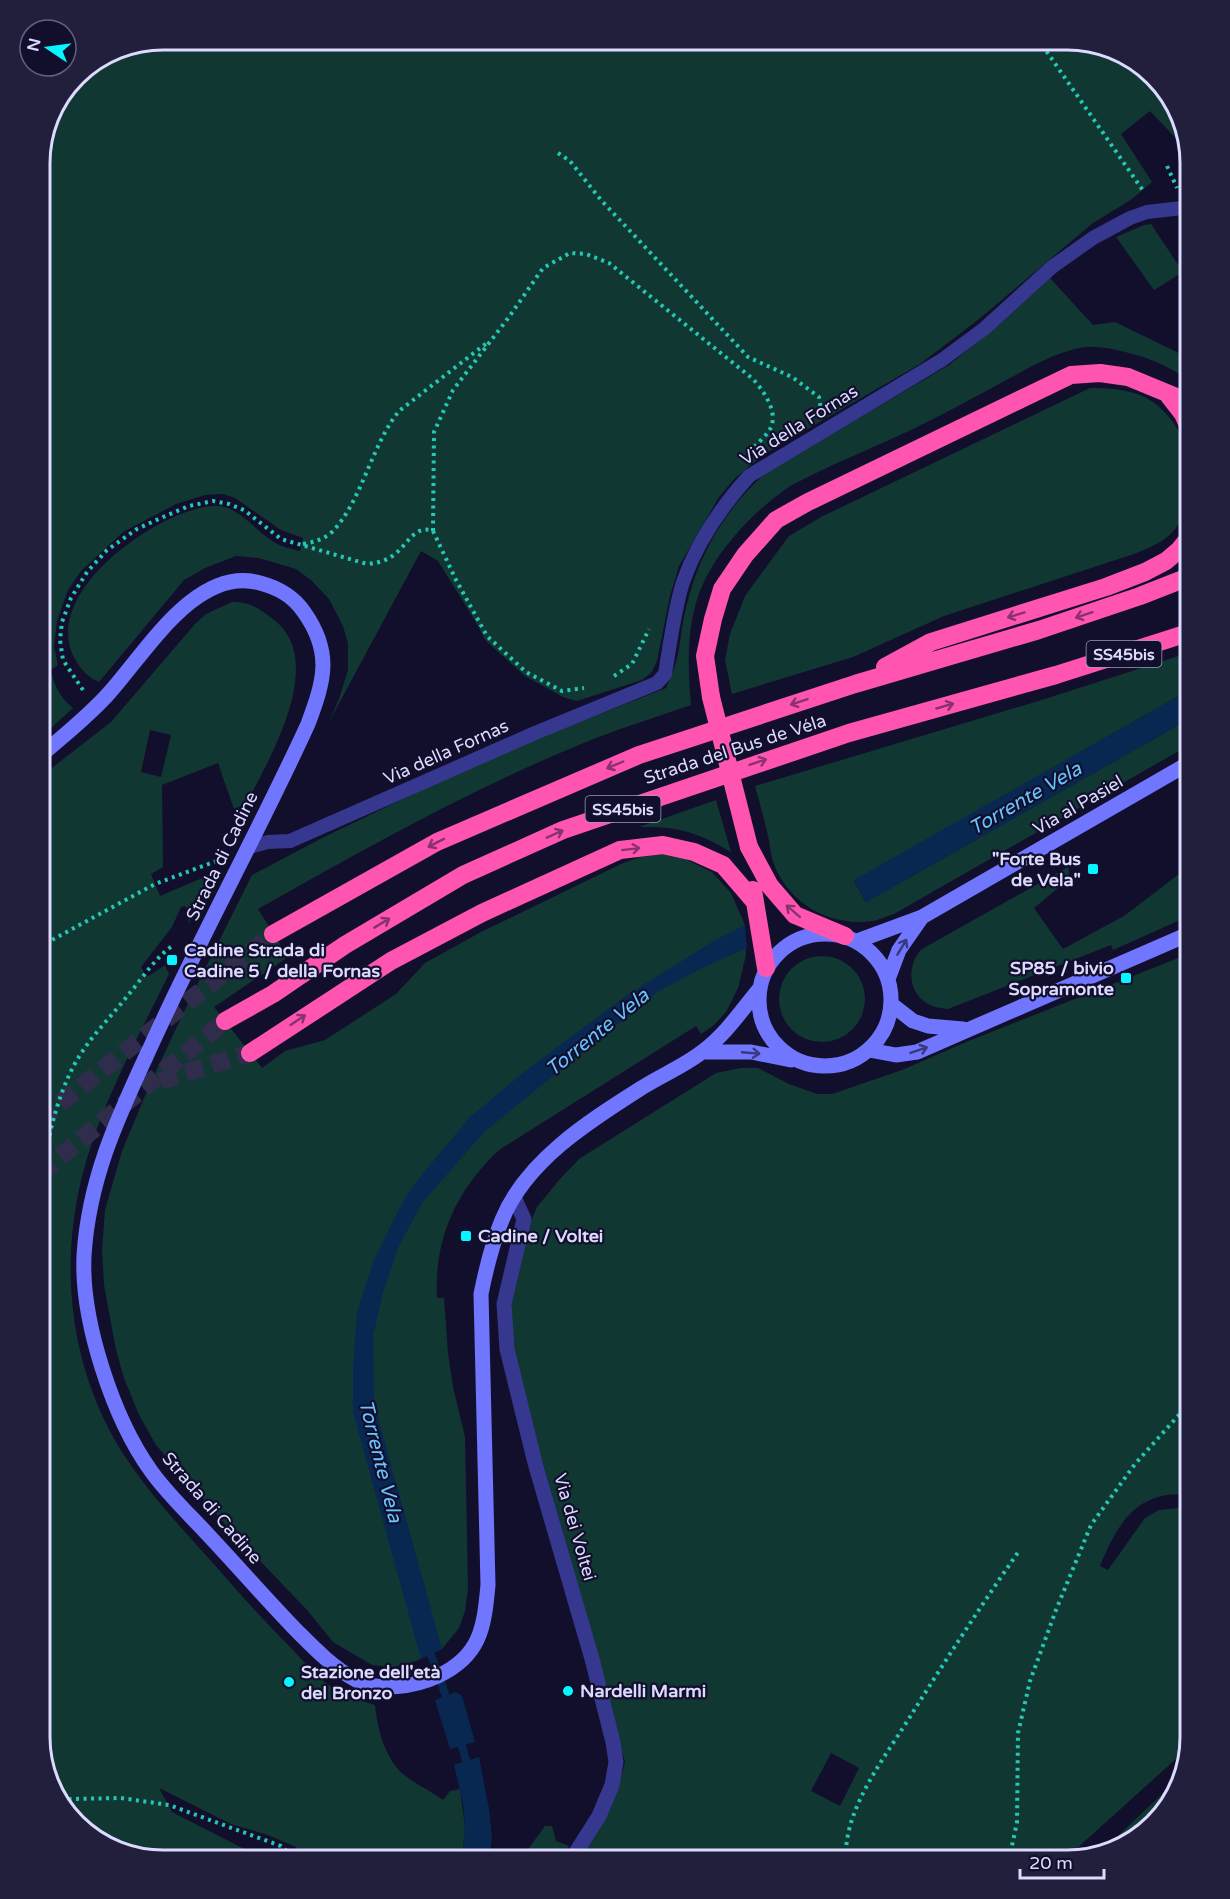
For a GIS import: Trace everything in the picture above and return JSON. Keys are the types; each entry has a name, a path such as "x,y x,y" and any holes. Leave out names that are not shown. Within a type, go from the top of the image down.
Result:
{"highway":[{"path":"766,968 754,901 749,847 711,697 705,656 712,619 722,589 745,555 776,520 808,502 1071,375 1100,374 1128,377 1180,400"},
{"path":"1169,396 1180,410"},
{"path":"855,684 930,642 1106,587 1145,572 1166,561 1180,549"},
{"name":"Strada del Bus de Véla","path":"273,934 437,842 639,755 855,684 1039,630 1180,580"},
{"name":"Strada del Bus de Véla","path":"225,1021 273,994 345,945 463,875 564,830 849,733 1056,675 1180,636"},
{"path":"250,1053 391,961 482,913 620,850 663,844 694,852 723,865 754,901"},
{"path":"749,847 770,886 795,915 851,939"}],"street":[{"name":"Strada di Cadine","path":"50,747 95,708 182,608 203,592 226,582 249,580 276,587 296,601 320,638 323,677 308,724 176,992 115,1122 90,1203 84,1259 88,1311 100,1360 122,1420 151,1471 269,1602 325,1659 358,1681 381,1686 410,1686 448,1671 466,1658 474,1647 486,1613 488,1586 481,1294 487,1265 502,1219 514,1197 529,1176 590,1121 702,1052 732,1022 760,988"},
{"name":"Via al Pasiel","path":"851,939 922,917 1180,768"},
{"name":"Via al Pasiel","path":"888,979 899,950 922,917"},
{"path":"702,1052 751,1052 812,1065 840,1065 869,1050 880,1038 888,1021 891,1004 888,979 881,964 865,944 829,933 810,935 792,942 777,953 766,968 760,988 759,1007 763,1024 772,1040 784,1053 798,1061"},
{"path":"869,1050 896,1055 917,1052 1180,938"},
{"path":"891,1004 913,1021 928,1026 966,1030"},
{"name":"Via dei Voltei","path":"514,1197 524,1219 504,1304 507,1349 536,1463 592,1659 616,1762 612,1785 599,1816 578,1849"}],"lane":[{"name":"Via della Fornas","path":"249,847 267,842 290,841 535,733 657,683 665,674 683,583 696,551 727,500 749,476 825,428 942,360 985,328 1052,267 1093,238 1130,218 1157,210 1180,208"}],"path":[{"path":"1046,50 1157,210"},
{"path":"558,153 570,161 609,208 748,357 792,377 819,398 825,428"},
{"path":"589,687 562,691 526,672 487,636 456,580 434,531 434,432 453,390 494,338 543,268 570,253 586,254 609,263 753,379 763,390 772,418 771,427 752,450"},
{"path":"302,545 318,541 331,533 342,518 388,425 399,411 494,338"},
{"path":"95,708 63,660 60,640 62,622 70,598 87,573 107,550 137,529 189,506 213,501 244,510 270,532 281,538 367,564 381,562 395,554 418,531 426,528 434,531"},
{"path":"606,680 632,664 651,626"},
{"path":"50,941 155,884 249,847"},
{"path":"50,1139 70,1074 94,1035 145,974"},
{"path":"1011,1850 1017,1822 1018,1733 1030,1681 1056,1610 1091,1525 1135,1464 1180,1414"},
{"path":"845,1850 845,1844 863,1793 966,1628 1019,1551"},
{"path":"69,1799 121,1798 169,1805 284,1849"}],"green space":[{"path":"148,50 1082,50 1111,58 1136,73 1157,94 1172,119 1179,141 1150,111 1121,134 1152,182 1132,199 1093,223 979,319 920,364 766,453 735,478 719,497 679,566 670,596 657,661 652,672 642,680 577,701 563,697 525,676 486,641 438,561 421,551 329,722 348,670 348,644 343,626 329,599 312,581 296,569 259,558 236,556 205,568 184,580 99,682 94,680 83,671 72,653 68,629 75,604 90,580 112,557 137,538 163,522 189,511 221,506 238,513 277,544 300,551 303,538 281,530 235,498 223,494 205,495 176,504 123,532 81,571 68,590 57,621 54,647 58,665 51,670 58,691 73,708 50,729 50,155 58,119 69,100 94,73 119,58"},
{"path":"1151,224 1180,268 1180,274 1154,290 1116,237"},
{"path":"1050,278 1093,325 1115,322 1180,354 1180,375 1163,365 1134,354 1095,347 1075,349 1037,364 901,435 792,485 764,506 733,537 716,560 701,587 690,637 691,705 596,738 466,796 258,909 288,957 214,1007 262,1068 285,1051 325,1040 396,994 425,963 481,932 640,857 666,853 681,857 712,872 731,893 745,925 746,955 738,988 726,1012 714,1025 701,1034 696,1026 499,1150 471,1182 460,1199 451,1217 439,1255 437,1298 444,1298 453,1387 465,1437 468,1588 465,1611 459,1628 442,1649 416,1661 393,1667 372,1665 333,1642 307,1610 225,1524 156,1445 139,1415 124,1378 116,1350 104,1285 102,1250 105,1210 122,1151 150,1084 252,875 324,837 488,758 666,688 675,665 684,615 698,569 727,516 752,486 767,472 949,365 1001,323"},
{"path":"1090,388 1116,389 1140,395 1156,404 1180,433 1180,521 1171,534 1160,542 1134,554 944,616 853,657 732,694 725,660 730,634 745,596 789,536 823,516"},
{"path":"232,602 254,606 273,619 289,637 295,659 295,683 280,736 246,804 234,809 218,763 162,785 163,867 151,874 160,896 212,876 188,924 189,911 185,906 181,907 172,927 141,967 149,976 165,965 169,974 109,1099 80,1183 73,1225 71,1266 73,1308 80,1349 91,1389 108,1428 130,1464 173,1519 256,1612 316,1674 341,1693 375,1705 383,1742 391,1760 403,1774 443,1800 450,1791 460,1789 465,1827 463,1849 297,1849 268,1835 231,1824 159,1788 172,1812 245,1849 141,1847 113,1838 83,1816 65,1793 53,1766 50,1751 50,769 111,722 206,614","holes":["150,730 171,735 161,777 141,772"]},
{"path":"1180,656 1180,695 854,881 866,902 1180,724 1180,750 894,914 875,920 856,922 826,916 800,900 780,877 773,862 755,786 1045,699"},
{"path":"716,800 731,852 697,835 676,829 639,827"},
{"path":"1068,867 1070,878 1034,908 1063,949 1124,916 1180,873 1180,920 1113,950 1111,945 948,1009 929,1005 918,996 912,983 914,961 922,949"},
{"path":"822,956 846,963 858,975 865,999 858,1023 846,1035 822,1042 798,1035 786,1023 779,999 786,975 798,963"},
{"path":"1180,957 1180,1495 1157,1497 1132,1512 1114,1536 1100,1566 1108,1570 1145,1518 1159,1510 1180,1508 1179,1756 1076,1849 585,1849 606,1813 617,1789 625,1762 520,1385 511,1338 510,1310 529,1226 537,1207 579,1159 716,1073 741,1068 758,1068 789,1084 817,1094 832,1094 902,1070 966,1042","holes":["831,1753 859,1768 840,1806 811,1791"]},
{"path":"1167,1789 1147,1816 1115,1839"},
{"path":"545,1826 552,1826 556,1841 569,1846 567,1849 528,1849"}],"water":[{"path":"1180,695 1180,724 866,902 854,880"},
{"path":"745,925 747,948 659,991 485,1131 422,1203 398,1248 383,1292 373,1336 374,1403 442,1649 421,1659 353,1412 357,1312 374,1260 412,1187 469,1118 524,1072 627,995 717,939"},
{"path":"456,1692 462,1696 475,1742 450,1749 435,1700"},
{"path":"479,1757 489,1809 492,1837 490,1849 463,1849 465,1827 463,1803 454,1765"}],"waterway":[{"name":"Torrente Vela","path":"428,1646 449,1705"},
{"name":"Torrente Vela","path":"459,1737 469,1770"}],"tunnel":[{"path":"50,1111 273,934"},
{"path":"50,1165 225,1021"},
{"path":"160,1081 250,1053"}],"place":[{"name":"\"Forte Bus de Vela\"","path":"1093,869"},
{"name":"Cadine Strada di Cadine 5 / della Fornas","path":"172,960"},
{"name":"SP85 / bivio Sopramonte","path":"1126,978"},
{"name":"Cadine / Voltei","path":"466,1236"},
{"name":"Stazione dell'età del Bronzo","path":"289,1682"},
{"name":"Nardelli Marmi","path":"568,1691"}]}
